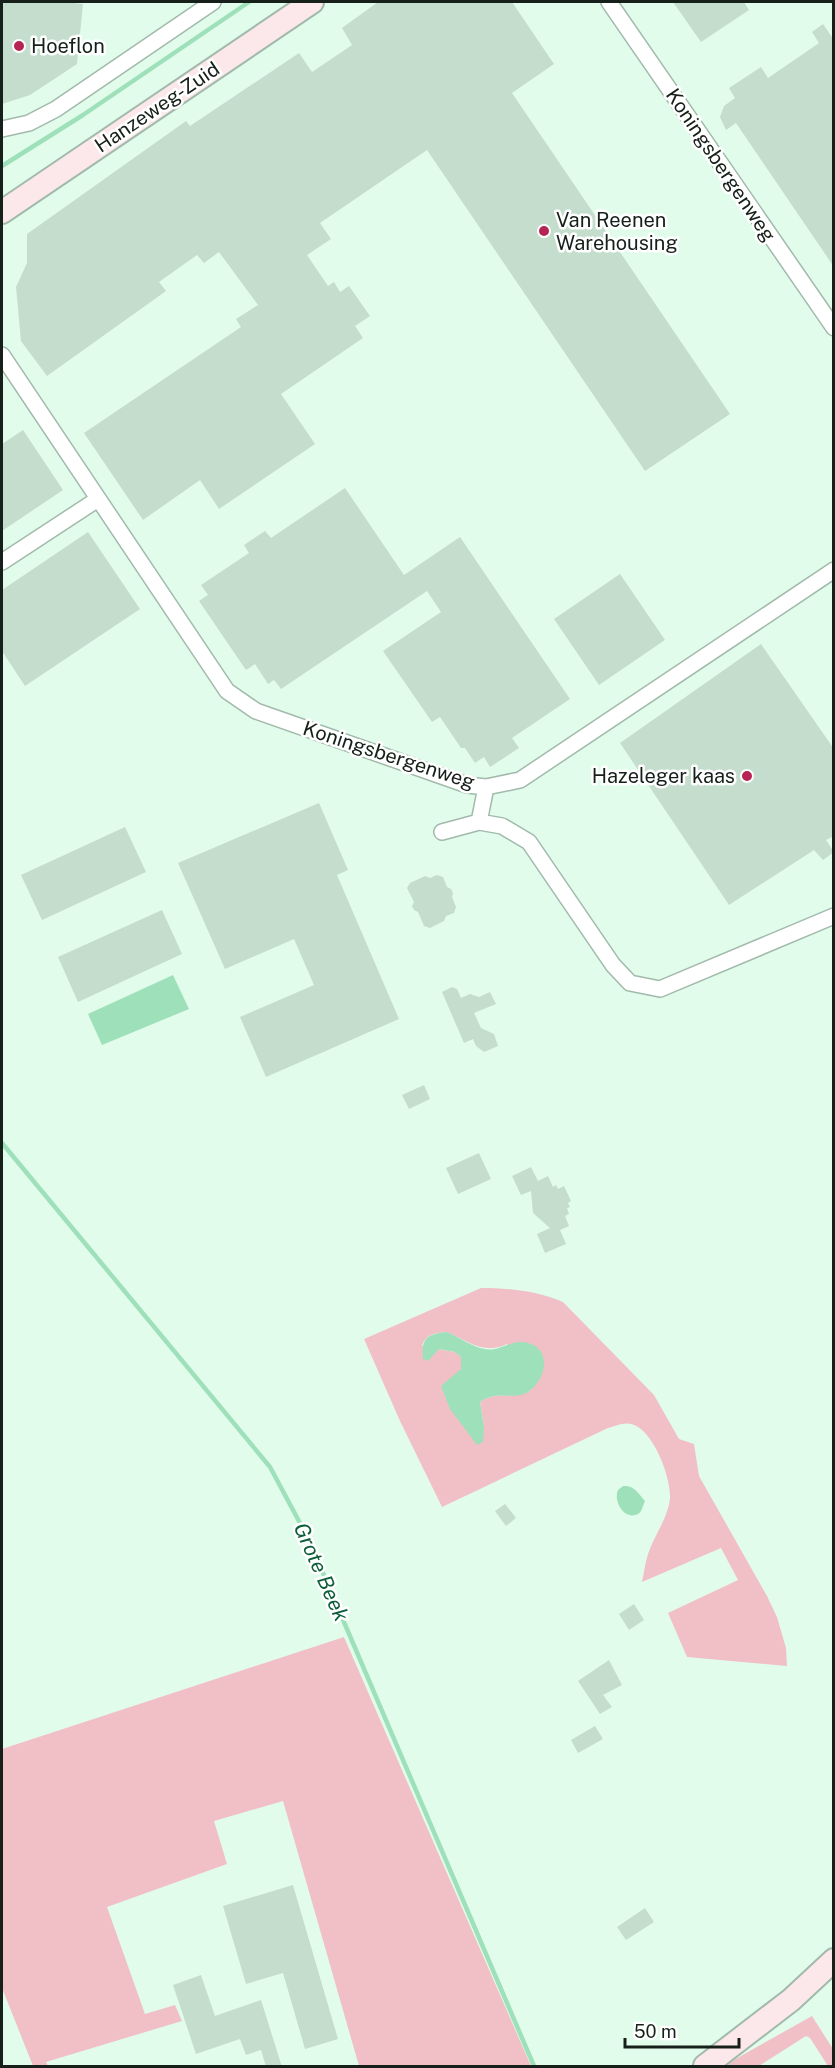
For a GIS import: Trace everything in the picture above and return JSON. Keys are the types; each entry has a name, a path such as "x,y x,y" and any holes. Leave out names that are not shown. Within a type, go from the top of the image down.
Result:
{"street":[{"path":"2,129 29,123 56,109 213,2"},
{"name":"Hanzeweg-Zuid","path":"2,212 312,2"},
{"name":"Koningsbergenweg","path":"609,2 834,328"},
{"name":"Koningsbergenweg","path":"2,355 227,691 256,711 467,785 486,787 520,780 834,570"},
{"path":"2,562 98,499"},
{"path":"479,822 486,787"},
{"path":"441,832 479,822 502,826 528,842 613,964 630,983 660,989 834,916"},
{"path":"705,2067 791,2000 834,1960"}],"shaded area":[{"path":"173,975 189,1009 102,1045 88,1014"},
{"path":"481,1288 523,1291 563,1302 654,1395 679,1439 694,1444 699,1476 777,1617 786,1648 787,1666 687,1657 668,1613 738,1580 721,1548 642,1582 648,1554 667,1513 670,1489 659,1455 647,1435 639,1428 631,1424 619,1424 608,1428 442,1507 400,1421 364,1339","holes":["447,1332 484,1348 507,1344 531,1390 518,1395 493,1396 480,1402 484,1427 456,1375 461,1369 461,1357 455,1352 422,1346 429,1337"]},
{"path":"447,1332 470,1344 489,1350 521,1342 531,1344 538,1348 544,1362 540,1378 528,1392 517,1396 493,1396 480,1402 484,1427 483,1442 477,1445 450,1409 441,1386 461,1369 461,1357 455,1352 439,1349 428,1361 423,1359 423,1346 427,1338"},
{"path":"623,1486 633,1488 645,1501 638,1514 628,1515 618,1504 618,1490"},
{"path":"344,1637 531,2066 359,2066 283,1801 214,1821 227,1864 107,1907 145,2014 175,2005 182,2021 46,2062 48,2066 33,2066 2,1988 2,1749"},
{"path":"812,2016 833,2049 833,2066 828,2066 810,2038 806,2036 759,2066 723,2066"}],"building":[{"path":"2,2 83,4 77,64 30,95 2,104"},
{"path":"378,2 512,2 554,64 512,93 730,414 645,471 427,150 320,223 331,239 307,255 328,286 334,282 340,292 349,286 370,316 355,326 363,338 281,394 315,444 219,509 200,480 143,520 84,433 241,327 236,319 258,305 219,252 204,263 197,255 159,282 166,291 47,376 21,341 16,287 27,263 27,234 186,121 190,126 299,53 312,72 352,45 342,28"},
{"path":"673,2 744,2 749,10 701,42"},
{"path":"823,24 834,40 834,267 736,123 726,130 720,117 724,106 735,98 729,88 761,67 768,78 819,43 812,32"},
{"path":"23,430 63,490 2,531 2,444"},
{"path":"345,488 404,575 460,537 570,699 512,738 519,748 490,767 484,757 475,763 465,748 461,748 440,717 432,722 383,651 441,612 427,591 281,689 274,680 268,684 255,664 246,670 199,601 208,595 201,585 249,553 244,545 265,531 271,538"},
{"path":"88,532 140,609 25,686 2,651 2,590"},
{"path":"620,574 665,640 599,685 554,619"},
{"path":"761,644 834,749 834,836 826,840 834,852 823,860 814,850 729,905 620,743"},
{"path":"319,803 348,870 337,875 399,1019 266,1077 240,1017 314,985 294,939 225,969 178,863"},
{"path":"125,827 146,872 42,920 21,875"},
{"path":"437,875 443,877 447,887 451,889 456,907 454,913 430,928 424,926 418,912 414,910 412,906 414,902 407,888 410,883 425,876 430,878"},
{"path":"162,910 182,954 78,1002 58,957"},
{"path":"452,987 457,989 461,998 470,994 479,997 490,992 496,1004 474,1013 481,1028 494,1034 498,1046 484,1052 476,1046 473,1039 464,1043 442,992"},
{"path":"424,1085 430,1099 409,1109 402,1095"},
{"path":"479,1153 491,1179 458,1194 446,1168"},
{"path":"531,1167 538,1181 548,1176 553,1187 556,1185 558,1189 564,1186 571,1201 568,1203 570,1207 567,1208 569,1214 565,1216 569,1226 560,1230 566,1244 545,1253 537,1234 550,1228 533,1213 531,1191 521,1195 512,1176"},
{"path":"505,1504 516,1518 506,1526 495,1511"},
{"path":"634,1604 644,1620 629,1630 619,1614"},
{"path":"609,1660 622,1685 603,1695 612,1707 600,1714 578,1681"},
{"path":"595,1726 603,1739 578,1753 571,1740"},
{"path":"293,1885 338,2039 305,2049 283,1973 246,1984 223,1906"},
{"path":"645,1908 654,1922 626,1940 617,1927"},
{"path":"201,1975 215,2016 261,2000 282,2067 266,2067 261,2050 246,2055 240,2039 196,2054 173,1985"}],"waterway":[{"path":"2,166 83,115 249,2"},
{"name":"Grote Beek","path":"2,1143 270,1467 308,1538 534,2066"}],"place":[{"name":"Hoeflon","path":"19,46"},
{"name":"Van Reenen Warehousing","path":"544,231"},
{"name":"Hazeleger kaas","path":"747,776"}]}
